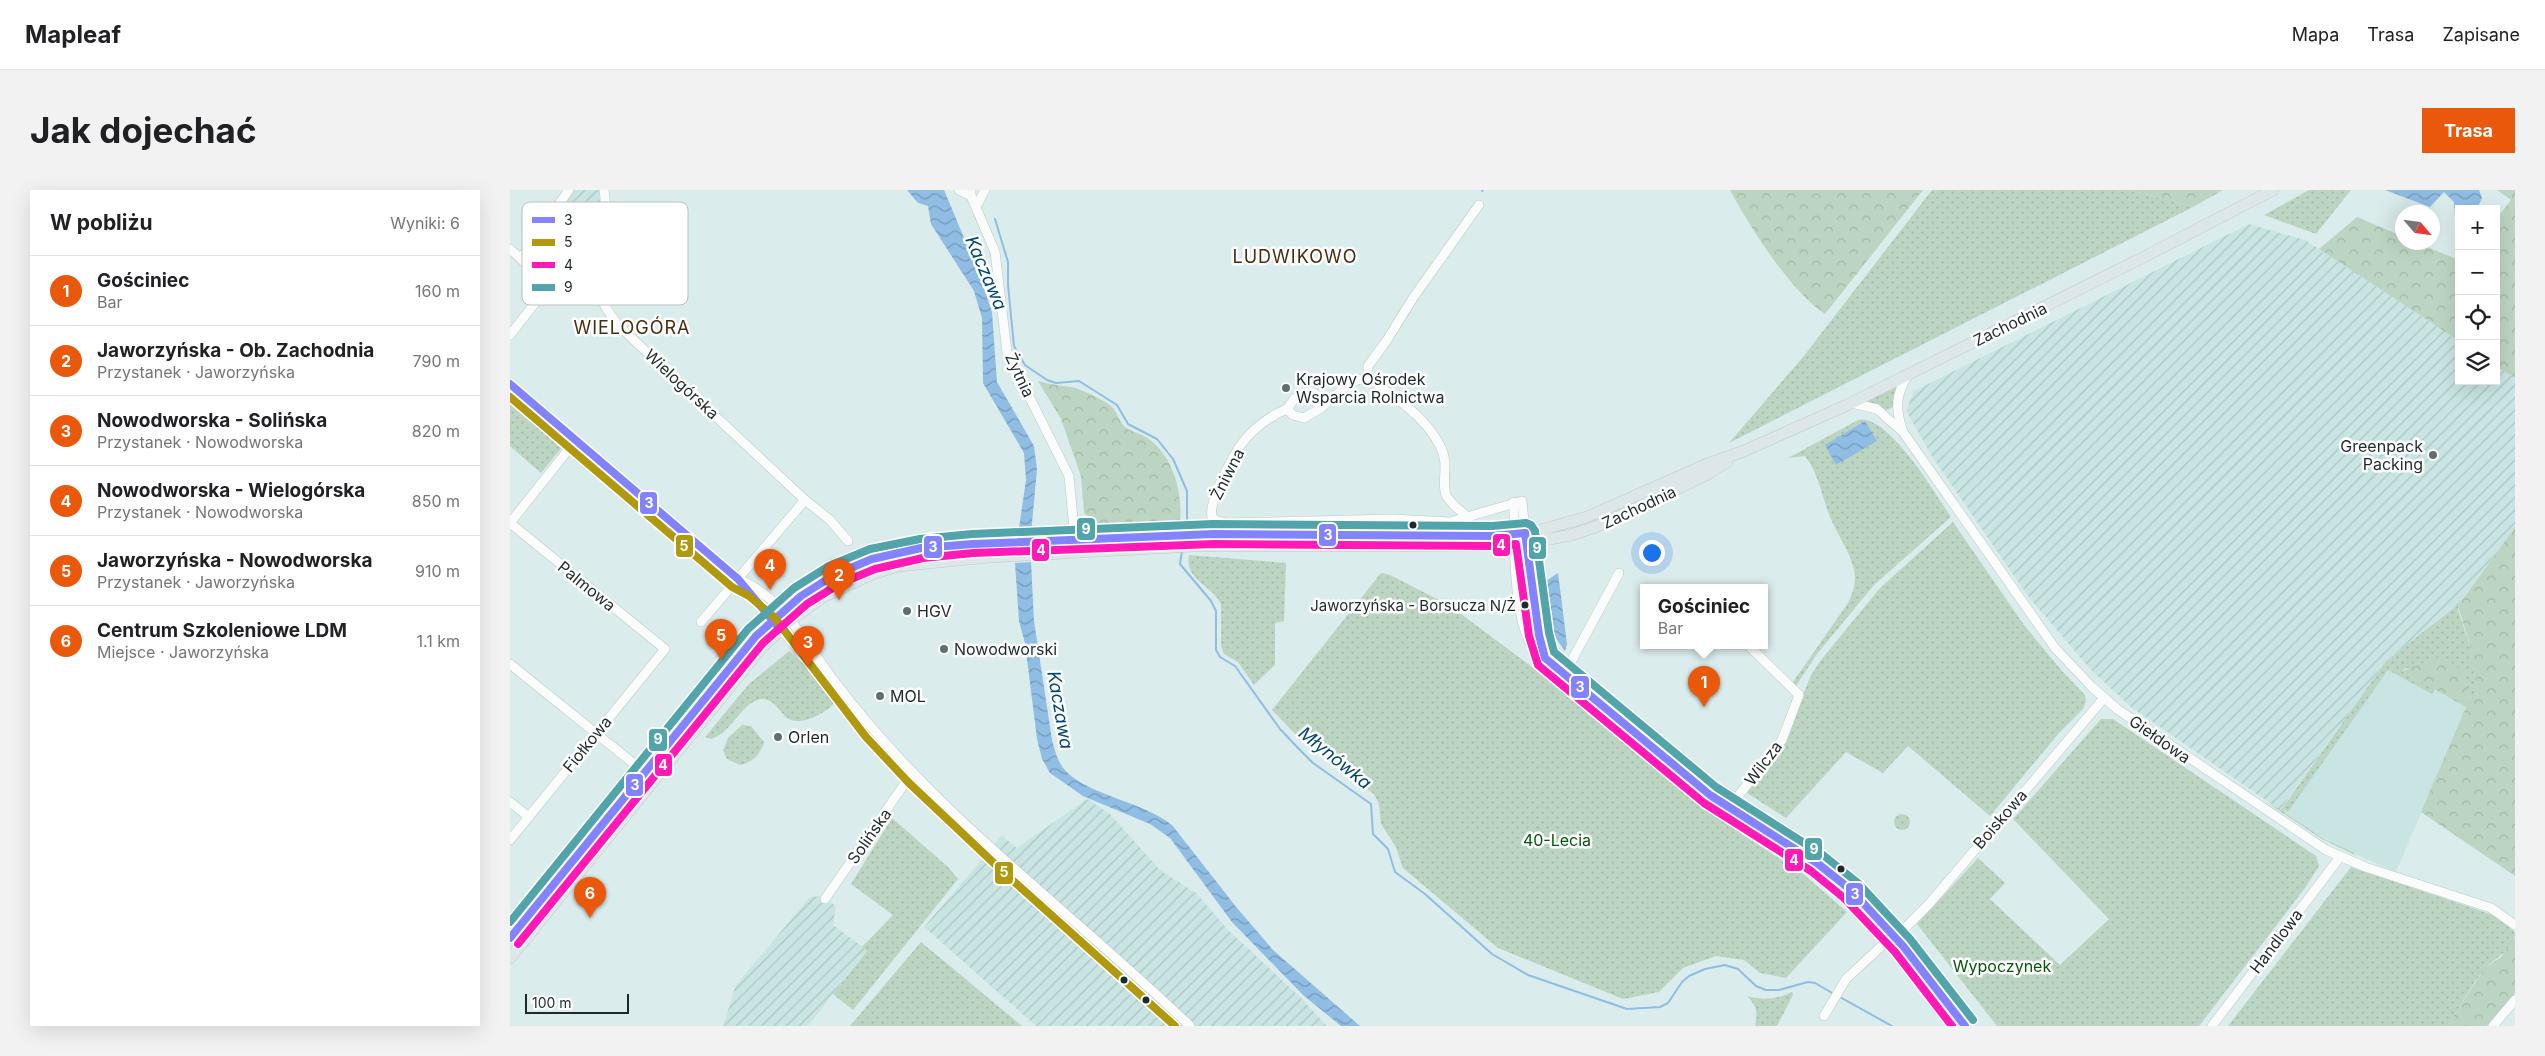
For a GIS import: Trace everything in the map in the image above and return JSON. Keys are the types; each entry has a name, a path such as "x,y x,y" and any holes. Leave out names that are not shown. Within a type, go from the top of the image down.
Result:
{"main road":[{"name":"Zachodnia","path":"1513,540 1526,538 1586,517 1705,465 1744,452 1907,376 2273,190"},
{"path":"510,938 771,619 822,581 872,560 920,549 1180,534 1513,540"},
{"path":"510,958 759,651 780,629 822,597 872,574 924,562 1003,556 1193,546 1513,540"}],"street":[{"path":"561,202 569,190"},
{"name":"Żytnia","path":"959,190 971,193 995,252 1007,352 1069,476 1075,540"},
{"path":"976,207 985,190"},
{"path":"1368,377 1368,366 1387,340 1412,298 1479,205"},
{"path":"510,249 521,258"},
{"path":"510,335 533,305"},
{"name":"Wielogórska","path":"603,305 609,314 806,500 830,520 848,541"},
{"name":"Giełdowa","path":"1903,432 1896,405 1898,391 1907,376"},
{"path":"1287,409 1293,414 1304,418 1321,408 1350,382 1368,377"},
{"path":"1368,377 1407,406 1430,430 1441,447 1446,461 1445,493 1451,503 1468,517"},
{"path":"510,384 738,579 812,664 834,681"},
{"name":"Żniwna","path":"1321,408 1316,394 1310,391 1295,398 1287,409 1274,414 1244,442 1212,500 1212,517 1217,521 1392,519 1438,523 1468,517 1518,502"},
{"name":"Giełdowa","path":"1852,402 1877,409 1903,432 2041,630 2076,672 2104,698 2140,726 2309,840 2340,857 2491,908 2515,924"},
{"path":"510,523 576,440"},
{"path":"701,622 806,500"},
{"path":"1518,502 1526,538 1539,635 1545,658"},
{"path":"1518,502 1513,540 1525,633 1532,646 1564,675 1728,809 1792,845 1832,874 1865,904 1894,937 1965,1026"},
{"name":"Palmowa","path":"510,523 665,649"},
{"path":"1564,675 1619,574"},
{"path":"738,579 751,584 781,610 820,658 834,681 912,773 987,846 1190,1026"},
{"name":"Fiołkowa","path":"510,840 665,649"},
{"name":"Wilcza","path":"1728,809 1782,740 1799,695 1752,649"},
{"path":"510,664 644,772"},
{"name":"Boiskowa","path":"1824,1016 1834,995 1861,964 1894,937 1936,896 2104,698"},
{"name":"Solińska","path":"825,899 912,773"},
{"path":"510,802 528,817"},
{"name":"Handlowa","path":"2212,1026 2340,857"},
{"path":"2493,1026 2515,1000"}],"shaded area":[{"path":"572,190 599,190 600,202 564,202"},
{"path":"2249,224 2305,240 2455,338 2455,385 2500,385 2500,369 2515,378 2515,527 2459,604 2386,661 2280,810 2131,707 2090,669 2028,596 1933,458 1906,411 1914,391"},
{"path":"2387,662 2466,707 2396,872 2341,848 2280,811"},
{"path":"1087,799 1110,814 1160,870 1196,893 1229,931 1300,997 1327,1026 1036,1026 924,927 1002,836 1017,848"},
{"path":"821,896 836,906 833,925 867,950 808,1026 723,1026 736,985 810,897"}],"green space":[{"path":"1730,190 1923,190 1825,314 1812,304 1785,275 1759,239"},
{"path":"1932,190 2131,190 2193,207 1729,443 1803,357"},
{"path":"2131,190 2223,190 2193,207"},
{"path":"2309,190 2351,190 2316,234 2264,215"},
{"path":"2497,190 2515,190 2515,378 2500,369 2500,214 2511,200"},
{"path":"2357,217 2395,233 2395,250 2434,250 2455,258 2455,338 2319,249"},
{"path":"1038,381 1078,389 1099,398 1113,408 1125,427 1144,436 1155,444 1169,464 1178,487 1181,511 1180,522 1099,525 1084,513 1081,476 1061,419"},
{"path":"1898,385 1894,394 1893,407 1884,411 1863,401"},
{"path":"510,393 564,439 564,445 541,473 510,446"},
{"path":"1858,420 1870,421 1883,429 1897,442 1923,475 1951,517 1874,585 1817,654 1796,686 1793,682 1848,603 1855,579 1850,556 1830,517 1810,463 1805,456 1788,458"},
{"path":"1953,522 2024,625 2062,671 2085,695 2086,701 2083,709 2059,733 1990,816 1908,746 1883,773 1846,752 1786,818 1747,793 1785,739 1811,675 1821,660 1880,588"},
{"path":"2515,527 2515,876 2421,812 2466,707 2402,671 2442,656 2465,673 2465,685 2470,698 2478,696 2469,642 2458,606"},
{"path":"1189,555 1286,563 1284,621 1275,623 1275,665 1254,685 1238,662 1224,654 1221,646 1221,604 1191,571"},
{"name":"40-Lecia","path":"1381,573 1390,575 1449,605 1555,684 1746,837 1802,873 1847,912 1786,978 1760,973 1744,960 1716,956 1683,968 1659,992 1623,999 1498,948 1403,868 1396,847 1381,824 1379,804 1374,794 1302,741 1272,710"},
{"path":"2459,604 2458,609 2470,647 2478,696 2472,699 2469,697 2465,673 2406,668 2402,671 2435,689 2432,694 2388,670 2288,812 2284,809 2285,813 2326,840 2351,851 2357,856 2322,839 2266,802 2281,810 2386,661"},
{"path":"789,651 819,678 836,700 833,704 810,719 796,721 787,717 771,701 760,699 746,707 719,736 711,739 705,737 749,684"},
{"name":"Wypoczynek","path":"2101,719 2113,719 2316,856 2319,866 2305,888 2199,1026 1997,1026 1917,924 1978,858 2005,883 1990,899 2060,965 2109,919 2013,819"},
{"path":"742,725 751,726 764,742 756,757 740,765 727,759 723,750 728,738"},
{"path":"1902,814 1908,816 1910,822 1908,828 1902,830 1896,828 1894,822 1896,816"},
{"path":"892,818 948,867 958,879 853,1010 833,994 867,951 862,947 893,915 851,884"},
{"path":"2351,867 2493,915 2515,932 2512,944 2484,970 2447,1026 2228,1026"},
{"path":"2515,938 2515,993 2487,1026 2447,1026 2485,968 2501,957"},
{"path":"921,942 1022,1026 850,1026"},
{"path":"1792,992 1793,995 1777,1026 1755,1026 1756,1010 1747,996 1770,999"}],"water":[{"path":"907,190 944,190 980,276 992,312 997,382 1034,446 1037,469 1031,534 1018,535 1026,480 1024,453 983,383 982,318 974,291 931,224 928,206 918,203"},
{"path":"2385,190 2479,190 2482,198 2479,205 2455,205 2455,215 2454,202 2444,192 2432,205 2425,205"},
{"path":"1865,421 1877,441 1836,465 1825,445"},
{"path":"1031,562 1034,621 1052,740 1056,755 1064,769 1086,785 1146,810 1172,825 1237,908 1273,950 1360,1026 1341,1026 1303,995 1232,922 1170,838 1150,824 1083,796 1050,773 1042,759 1037,739 1025,643 1019,621 1015,563"},
{"path":"1558,573 1567,644 1565,651 1552,633 1546,581"}],"waterway":[{"name":"Młynówka","path":"995,219 1008,262 1008,285 1014,346 1025,365 1047,380 1056,383 1079,381 1117,405 1128,424 1157,439 1173,459 1187,491 1187,529"},
{"name":"Młynówka","path":"1182,551 1180,564 1211,601 1216,611 1216,650 1220,657 1235,666 1280,729 1313,763 1371,804 1373,834 1388,849 1395,872 1425,894 1492,954 1528,975 1627,1009 1660,1007 1668,1003 1682,982 1689,976 1705,969 1725,965 1738,969 1756,986 1766,990 1779,990 1808,982 1815,983 1834,994"},
{"name":"Młynówka","path":"1838,996 1892,1026"}],"transit line":[{"name":"3","path":"510,384 738,579 780,629"},
{"name":"5","path":"510,397 732,587 749,596 774,617 866,737 909,783 999,868 1175,1026"},
{"name":"9","path":"510,922 748,629 794,588 829,566 870,549 920,539 972,534 1213,524 1492,526 1526,523 1531,525 1535,531 1549,633 1554,652 1716,787 1823,855 1858,883 1910,939 1973,1020"},
{"name":"3","path":"1525,533 1539,635 1545,658 1710,795 1817,863 1851,890 1903,946 1965,1026"},
{"name":"3","path":"510,938 756,636 801,596 834,575 872,559 921,548 973,544 1214,534 1492,536 1525,533"},
{"name":"4","path":"518,944 763,643 807,604 839,584 875,569 923,558 973,553 1214,544 1492,546 1516,544 1529,636 1538,665 1704,803 1811,871 1844,898 1895,952 1952,1026"}],"place":[{"name":"Krajowy Ośrodek Wsparcia Rolnictwa","path":"1286,388"},
{"name":"Greenpack Packing","path":"2433,455"},
{"name":"Nowodworska - Wielogórska","path":"770,590"},
{"name":"Jaworzyńska - Ob. Zachodnia","path":"839,600"},
{"name":"Jaworzyńska - Borsucza N/Ż","path":"1525,605"},
{"name":"HGV","path":"907,611"},
{"name":"Nowodworski","path":"944,649"},
{"name":"Jaworzyńska - Nowodworska","path":"721,660"},
{"name":"Nowodworska - Solińska","path":"808,667"},
{"name":"MOL","path":"880,696"},
{"name":"Gościniec","path":"1704,707"},
{"name":"Orlen","path":"778,737"},
{"name":"Centrum Szkoleniowe LDM","path":"590,918"}],"district":[{"name":"LUDWIKOWO","path":"1295,257"},
{"name":"WIELOGÓRA","path":"632,328"}],"water label":[{"name":"Kaczawa","path":"986,273"},
{"name":"Kaczawa","path":"1060,710"}]}
